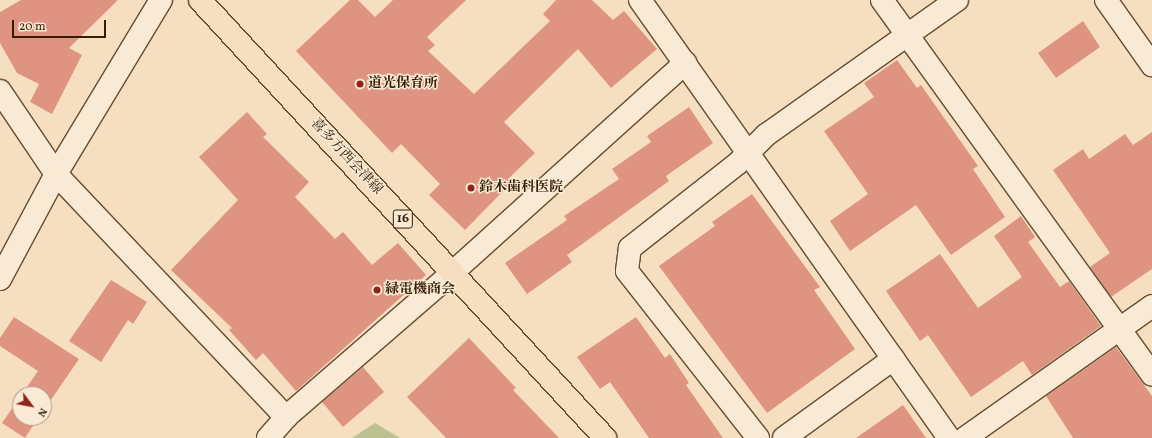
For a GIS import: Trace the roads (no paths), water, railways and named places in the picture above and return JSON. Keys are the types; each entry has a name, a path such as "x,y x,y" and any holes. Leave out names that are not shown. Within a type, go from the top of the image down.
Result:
{"main road":[{"name":"喜多方西会津線","path":"200,0 605,438"}],"street":[{"path":"0,279 56,174 161,0"},
{"path":"640,0 749,152 949,438"},
{"path":"882,0 1120,328 1152,375"},
{"path":"758,438 627,271 630,248 749,152 766,135 957,0"},
{"path":"1106,0 1152,66"},
{"path":"268,438 286,417 452,273 685,63"},
{"path":"0,91 56,174 286,417"},
{"path":"965,438 1152,306"},
{"path":"784,438 894,359"}],"place":[{"name":"道光保育所","path":"360,84"},
{"name":"鈴木歯科医院","path":"471,188"},
{"name":"緑電機商会","path":"377,290"}]}
